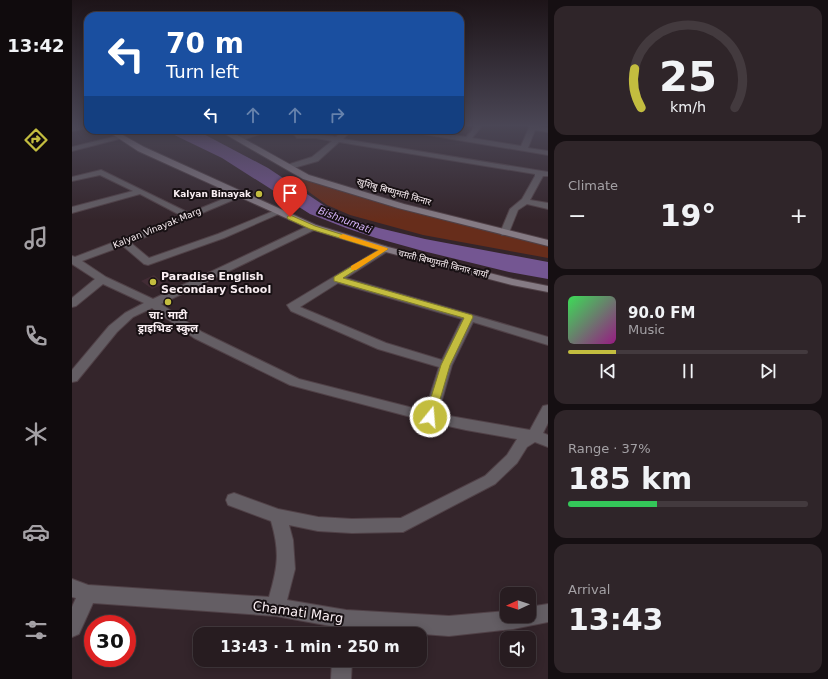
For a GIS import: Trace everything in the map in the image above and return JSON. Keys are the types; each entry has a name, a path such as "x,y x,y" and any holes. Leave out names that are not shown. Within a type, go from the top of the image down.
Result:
{"street":[{"name":"चमती बिष्णुमती किनार बायाँ","path":"158,157 313,227 385,249 512,282 548,289"},
{"name":"खुशिबु बिष्णुमती किनार","path":"271,157 306,177 401,206 548,243"},
{"path":"290,168 318,157"},
{"path":"436,157 527,172 548,174"},
{"path":"72,179 101,172 142,191 189,216"},
{"path":"505,233 514,209 525,201 538,176 538,172"},
{"path":"72,210 142,191"},
{"name":"Kalyan Vinayak Marg","path":"73,260 124,242 241,194"},
{"path":"525,201 548,206"},
{"path":"124,242 148,262 221,236 279,212"},
{"path":"72,377 113,330 129,315 313,227"},
{"path":"385,249 293,305 294,309 382,346 446,365"},
{"path":"73,260 102,279 152,303 198,335 295,382 430,417 541,439"},
{"path":"72,304 102,279"},
{"path":"337,279 469,317 548,342"},
{"path":"430,417 446,365 469,317"},
{"path":"541,439 548,410"},
{"path":"234,500 278,516 318,524 352,526 404,524 490,480 512,459 522,443 541,439"},
{"path":"276,607 286,569 285,540 278,516"},
{"path":"72,626 80,591"},
{"name":"Chamati Marg","path":"80,591 276,607 345,626 449,626 513,620 548,613"},
{"path":"341,679 342,667"}],"shaded area":[{"path":"303,179 419,212 548,244 548,258 423,235 350,215 327,205 295,182"},
{"name":"Paradise English Secondary School","path":"154,275 164,284 152,289 141,281"}],"water":[{"name":"Bishnumati","path":"219,157 247,157 268,168 328,208 350,219 379,228 425,239 548,262 548,279 509,272 423,251 346,228 310,214"}],"slow traffic":[{"path":"343,236 385,249 354,268"}],"place":[{"name":"Kalyan Binayak","path":"259,194"},
{"name":"Paradise English Secondary School","path":"153,282"},
{"name":"चा: माटी ड्राइभिङ स्कुल","path":"168,302"}],"route":[{"path":"290,217 313,227 385,249 337,279 469,317 446,365 430,417"}]}
